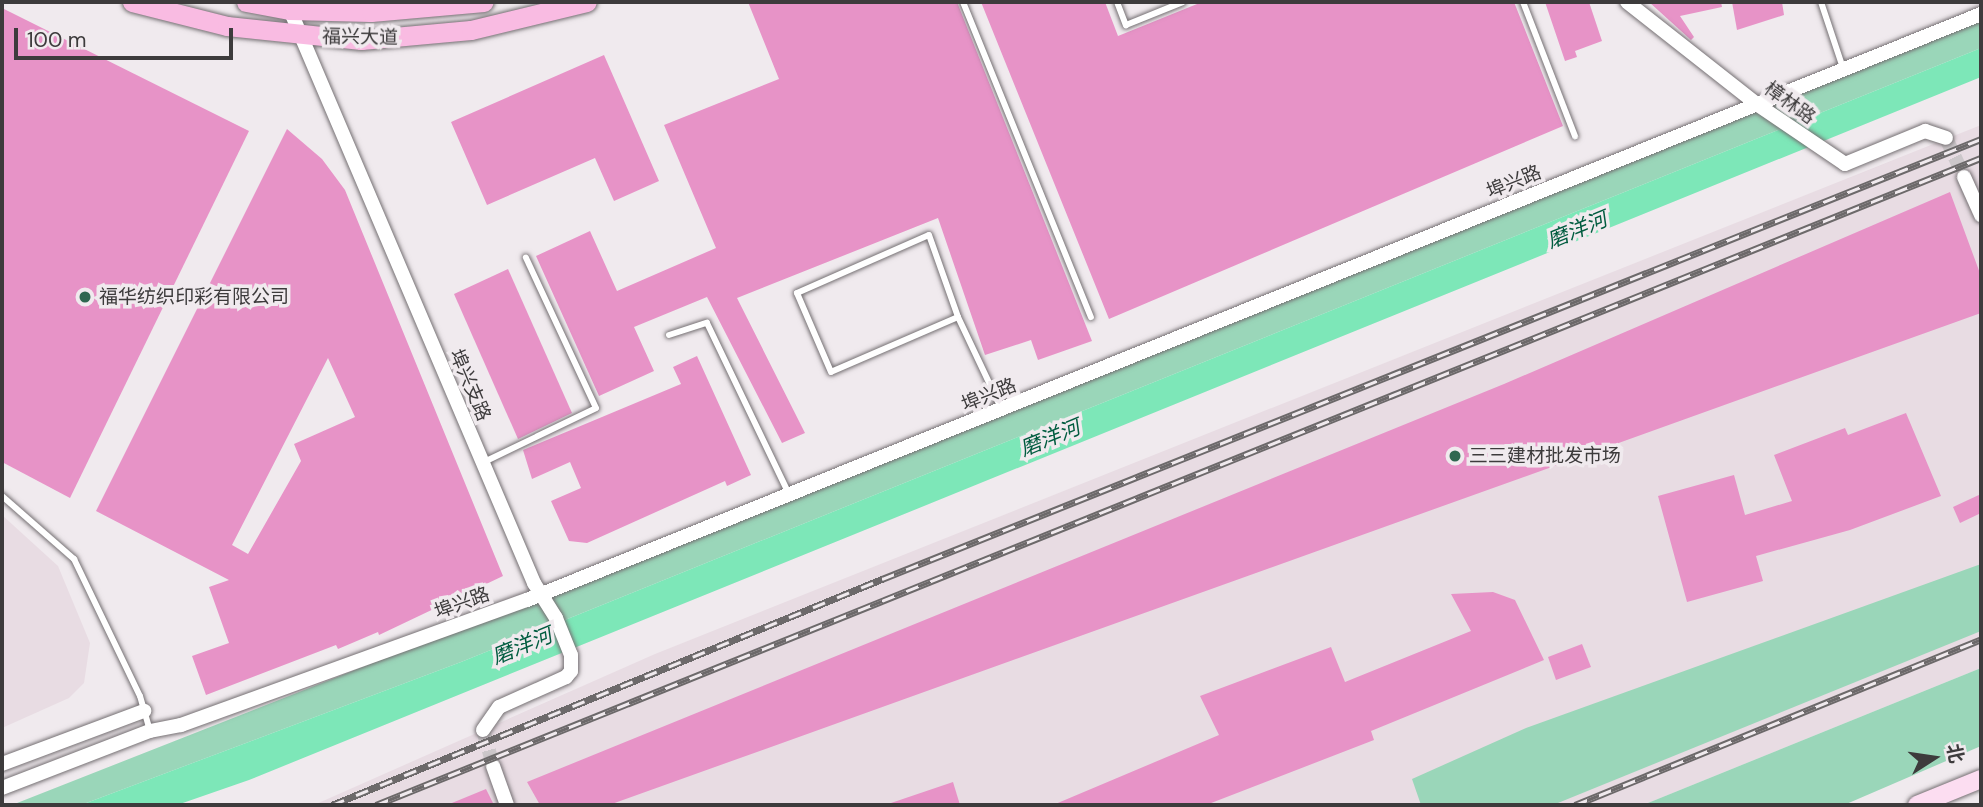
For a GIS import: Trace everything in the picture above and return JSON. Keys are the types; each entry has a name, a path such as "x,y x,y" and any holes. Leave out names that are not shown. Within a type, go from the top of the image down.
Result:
{"main road":[{"name":"福兴大道","path":"132,2 207,22 300,36 361,40 440,35 587,2"},
{"name":"福兴大道","path":"246,2 288,6 484,2"},
{"path":"1917,805 1981,779"}],"street":[{"name":"樟林路","path":"1627,2 1826,155 1852,164 1925,131 1946,138"},
{"name":"埠兴支路","path":"288,6 482,463 541,594 556,618 571,656 571,671 566,677 499,707 483,730"},
{"name":"埠兴路","path":"2,788 149,731 181,725 541,594 1981,13"},
{"path":"1964,177 1981,215"},
{"path":"2,764 144,711"},
{"path":"493,766 507,805"}],"lane":[{"path":"963,2 1091,317"},
{"path":"1117,2 1126,25 1184,2"},
{"path":"1523,2 1576,136"},
{"path":"1821,2 1843,70"},
{"path":"958,317 831,372 797,293 929,236 958,317 1002,410"},
{"path":"482,463 596,408 526,258"},
{"path":"669,335 707,323 790,495"},
{"path":"2,496 74,559 144,711 149,731"}],"shaded area":[{"path":"1981,18 1981,48 461,662 81,805 12,805 843,478"},
{"path":"1981,125 1981,668 1643,805 314,805 655,654"},
{"path":"2,515 58,566 90,643 84,683 69,698 2,728"},
{"path":"1981,564 1981,631 1553,805 1421,805 1412,779 1526,728"},
{"path":"1981,668 1981,746 1844,805 1643,805"}],"water":[{"name":"磨洋河","path":"1981,48 1981,77 249,780 177,805 81,805 461,662"}],"building":[{"path":"748,2 957,2 1092,341 1038,360 1031,340 985,355 938,218 737,298 805,433 782,443 707,297 634,327 654,371 599,396 536,256 590,231 617,291 716,248 664,125 779,79"},
{"path":"981,2 1105,2 1118,36 1202,2 1514,2 1563,126 1109,319"},
{"path":"1545,2 1589,2 1602,41 1575,51 1577,57 1565,61"},
{"path":"1649,2 1721,2 1722,7 1680,16 1694,37 1691,40"},
{"path":"1732,2 1782,2 1784,15 1737,30"},
{"name":"福华纺织印彩有限公司","path":"2,8 249,131 70,498 2,462"},
{"path":"604,55 659,181 614,201 595,158 487,205 451,122"},
{"path":"287,129 322,159 345,190 503,576 379,635 378,632 338,649 336,645 206,695 192,656 229,643 209,587 229,580 96,511","holes":["328,358 355,417 294,444 301,461 248,554 232,545"]},
{"name":"三三建材批发市场","path":"1950,192 1981,276 1981,313 609,805 540,805 527,782 1504,384"},
{"path":"508,269 572,413 518,439 454,294"},
{"path":"697,356 751,475 727,486 725,481 587,543 569,541 551,501 581,488 570,462 532,479 523,450 681,384 673,367"},
{"path":"1906,413 1941,496 1850,530 1756,556 1763,581 1687,602 1658,496 1734,475 1745,515 1792,501 1774,455 1845,428 1848,435"},
{"path":"1981,494 1981,513 1960,523 1953,507"},
{"path":"1493,592 1515,600 1544,660 1371,731 1374,740 1206,805 1053,805 1219,735 1200,696 1331,647 1345,682 1471,631 1451,594"},
{"path":"1582,644 1591,667 1556,680 1548,657"},
{"path":"953,782 960,805 891,805 891,803"},
{"path":"486,789 494,805 447,805"}],"tunnel":[{"path":"1946,138 1964,177"},
{"path":"483,730 493,766"}],"railway":[{"path":"332,805 882,579 1981,139"},
{"path":"376,805 1981,158"},
{"path":"1575,805 1981,639"}],"place":[{"name":"福华纺织印彩有限公司","path":"85,297"},
{"name":"三三建材批发市场","path":"1455,456"}]}
